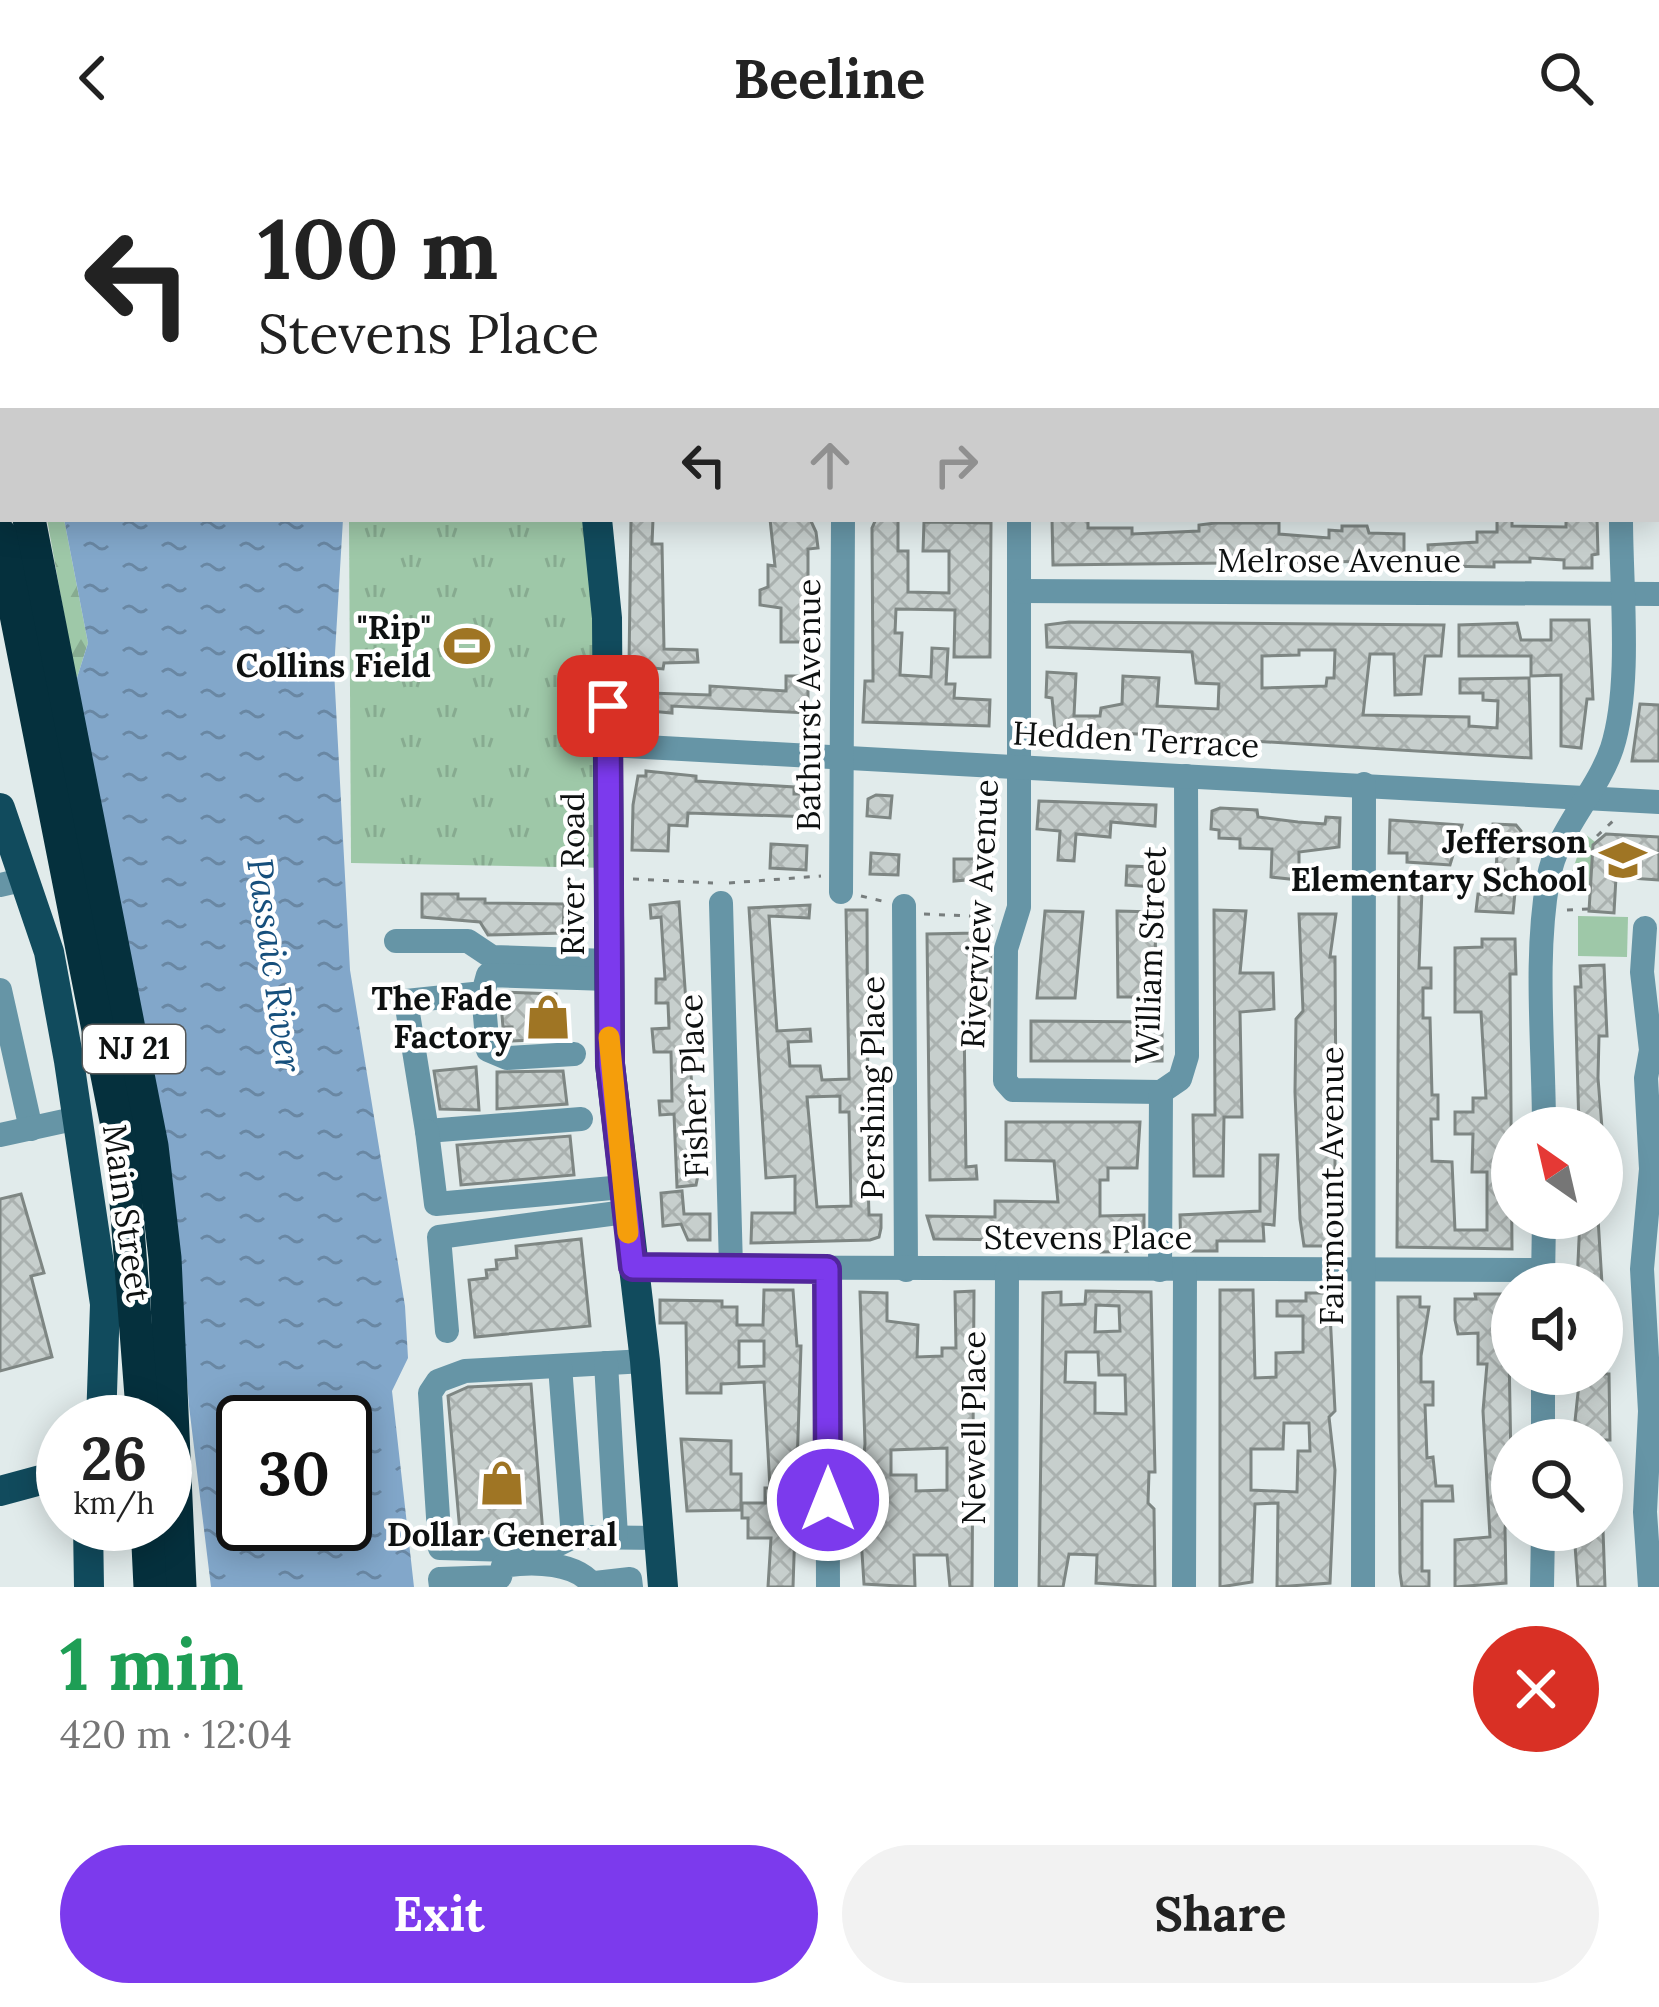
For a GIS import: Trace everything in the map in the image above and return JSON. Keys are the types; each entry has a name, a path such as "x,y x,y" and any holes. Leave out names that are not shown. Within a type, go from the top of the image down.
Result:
{"highway":[{"name":"NJ 21","path":"30,522 152,1146 165,1258 180,1587"},
{"name":"NJ 21","path":"0,534 122,1151 135,1261 142,1395"},
{"path":"148,1551 150,1587"}],"main road":[{"name":"River Road","path":"597,522 606,581 608,970 614,1107 646,1361 663,1586"},
{"name":"Main Street","path":"0,808 13,882 49,952 78,1118 105,1304 102,1395"},
{"path":"0,1491 36,1485"},
{"path":"89,1551 90,1586"}],"street":[{"name":"Bathurst Avenue","path":"841,882 843,522"},
{"name":"Riverview Avenue","path":"1019,522 1019,908 1006,950 1005,1081 1012,1090 1161,1092"},
{"path":"1544,1107 1544,903 1559,844 1603,772 1613,743 1621,522"},
{"name":"Melrose Avenue","path":"1019,591 1659,594"},
{"name":"Hedden Terrace","path":"608,745 1659,802"},
{"name":"William Street","path":"1184,1587 1173,1270 1161,1092 1180,1079 1187,1056 1186,776"},
{"name":"Fairmount Avenue","path":"1363,1587 1364,784"},
{"name":"Fisher Place","path":"722,903 731,1268"},
{"name":"Pershing Place","path":"904,906 906,1270"},
{"path":"1645,928 1642,972 1653,1089 1642,1269 1652,1475 1650,1587"},
{"path":"396,941 467,940 492,958 608,970"},
{"path":"574,1054 507,1058 488,1050 483,993 488,974 608,970"},
{"path":"0,990 31,1129"},
{"path":"483,993 406,1001 436,1204 624,1200"},
{"path":"427,1131 580,1115 614,1107"},
{"path":"0,1135 78,1118"},
{"path":"447,1330 440,1237 624,1200"},
{"name":"Stevens Place","path":"633,1267 1365,1268 1491,1274"},
{"path":"827,1269 828,1587"},
{"name":"Newell Place","path":"1006,1587 1007,1270"},
{"path":"646,1361 606,1370 560,1366 465,1371 438,1381 430,1394 440,1548 545,1551 574,1537 659,1538"},
{"path":"560,1366 574,1537"},
{"path":"606,1370 616,1536"},
{"path":"1542,1587 1543,1551"},
{"path":"441,1587 440,1579 500,1577 503,1566 524,1563 558,1566 595,1585 630,1579 631,1587"},
{"path":"648,1587 663,1586"}],"path":[{"path":"1587,823 1598,838 1615,814"},
{"path":"608,881 650,877 719,884 841,882 916,914 998,918 1002,913"},
{"path":"1559,911 1589,909"}],"green space":[{"path":"48,522 65,522 88,643 76,681"},
{"path":"349,522 597,522 608,868 351,863"},
{"path":"1585,834 1595,842 1589,894 1565,892"},
{"path":"1578,916 1628,917 1627,957 1578,956"}],"water":[{"name":"Passaic River","path":"65,522 343,522 334,670 350,970 405,1306 408,1358 392,1391 414,1587 211,1587 192,1395 188,1395 170,1164 76,681 88,643"}],"building":[{"path":"631,522 653,522 652,544 662,544 664,649 697,650 698,662 664,663 663,669 629,666"},
{"path":"770,522 811,522 818,548 808,549 808,642 781,642 781,608 760,605 760,590 768,587 768,565 775,566"},
{"path":"875,522 898,522 898,551 908,551 908,592 949,593 949,551 923,551 924,522 991,523 990,657 954,657 955,610 896,609 895,633 902,633 900,675 931,677 932,648 948,649 946,684 955,684 954,698 990,700 989,726 863,722 865,681 873,681"},
{"path":"1052,522 1132,528 1132,534 1199,531 1199,525 1215,523 1279,523 1279,534 1329,538 1329,530 1367,526 1369,533 1404,534 1404,561 1053,565"},
{"path":"1497,522 1566,527 1566,522 1597,522 1598,554 1592,555 1592,568 1564,568 1564,560 1530,558 1530,562 1494,562 1494,567 1442,566 1442,559 1429,560 1428,545 1477,542 1477,532 1497,532"},
{"path":"1551,620 1589,620 1593,699 1587,699 1581,748 1561,746 1561,675 1531,676 1531,656 1459,656 1459,625 1517,623 1521,640 1551,640"},
{"path":"1046,625 1444,625 1441,656 1425,656 1421,694 1395,695 1394,654 1370,654 1363,715 1469,717 1469,726 1497,728 1498,701 1483,700 1483,693 1460,693 1460,679 1529,678 1531,758 1055,729 1052,698 1046,697 1047,672 1076,674 1074,716 1100,716 1101,708 1122,704 1123,676 1159,678 1157,706 1218,709 1219,684 1196,683 1192,652 1047,647","holes":["1335,650 1334,678 1327,678 1326,686 1262,688 1262,656"]},
{"path":"786,676 808,676 808,713 672,706 672,713 649,711 650,693 710,695 710,686 786,691"},
{"path":"1640,704 1659,705 1659,761 1632,761"},
{"path":"646,771 696,776 696,781 794,787 794,794 814,794 813,817 688,813 687,826 669,825 668,851 632,850 638,776 646,776"},
{"path":"892,796 890,818 867,816 868,799"},
{"path":"1039,801 1156,805 1155,826 1111,822 1110,837 1076,834 1074,861 1058,860 1060,831 1037,829"},
{"path":"1257,810 1258,817 1298,822 1325,824 1326,817 1340,818 1339,847 1299,852 1299,880 1271,877 1272,849 1240,848 1240,839 1219,838 1219,830 1211,829 1212,811"},
{"path":"978,816 996,816 989,878 954,881 954,859 976,859"},
{"path":"1390,820 1462,825 1450,865 1407,862 1407,853 1389,853"},
{"path":"1493,824 1516,825 1521,831 1513,913 1476,911 1478,894 1501,895 1504,870 1496,869 1498,840 1492,840"},
{"path":"1606,834 1659,837 1659,880 1616,877 1614,913 1589,911 1593,845"},
{"path":"771,844 807,846 806,870 770,868"},
{"path":"871,853 899,855 898,875 870,874"},
{"path":"1127,866 1154,867 1153,887 1126,885"},
{"path":"1399,889 1422,889 1419,968 1431,968 1431,988 1423,988 1423,1018 1430,1018 1432,1095 1438,1095 1438,1119 1431,1119 1432,1161 1452,1162 1455,1230 1487,1230 1487,1172 1472,1172 1473,1134 1455,1134 1455,1112 1473,1112 1473,1098 1486,1098 1481,1012 1455,1012 1455,948 1482,947 1482,939 1515,939 1516,974 1510,974 1511,1107 1491,1107 1491,1239 1512,1239 1512,1249 1397,1247"},
{"path":"422,894 458,894 458,899 485,899 485,903 564,904 563,933 488,935 480,922 422,917"},
{"path":"679,902 698,1175 696,1185 677,1187 674,1114 660,1115 659,1101 672,1101 671,1052 654,1052 652,1029 669,1028 668,1003 656,1003 656,979 665,979 661,917 651,918 650,905"},
{"path":"810,905 809,918 769,916 777,1031 810,1029 811,1041 788,1042 790,1066 820,1066 822,1080 849,1079 846,910 867,910 868,1124 873,1147 869,1215 881,1215 879,1237 751,1243 752,1213 795,1213 795,1176 766,1178 749,908","holes":["840,1096 840,1112 849,1112 851,1206 817,1207 807,1097"]},
{"path":"1214,910 1246,911 1240,973 1273,973 1274,1009 1240,1012 1242,1117 1224,1117 1223,1176 1194,1176 1193,1115 1215,1115"},
{"path":"1045,911 1083,912 1075,998 1037,998"},
{"path":"1117,911 1155,912 1156,997 1118,997"},
{"path":"1299,914 1336,914 1330,957 1335,957 1336,1112 1329,1112 1329,1147 1335,1147 1335,1246 1304,1246 1300,1219 1295,1092 1296,1019 1303,1011"},
{"path":"977,927 991,927 991,942 989,1019 964,1019 966,1167 976,1166 977,1179 930,1180 927,934 977,933"},
{"path":"1604,965 1607,1036 1599,1036 1600,1107 1578,1107 1575,987 1581,987 1580,966"},
{"path":"500,992 556,994 556,1039 512,1041 512,1027 503,1027"},
{"path":"1031,1021 1162,1022 1162,1061 1031,1061"},
{"path":"476,1067 479,1110 440,1109 434,1071"},
{"path":"563,1071 567,1104 497,1109 497,1072"},
{"path":"1006,1122 1140,1122 1137,1168 1108,1168 1108,1180 1100,1180 1100,1216 1144,1215 1144,1251 1101,1252 1100,1241 934,1239 927,1216 995,1217 995,1201 1058,1202 1054,1161 1006,1160"},
{"path":"570,1136 574,1175 461,1185 457,1145"},
{"path":"1260,1155 1278,1155 1274,1225 1263,1224 1264,1241 1217,1241 1217,1251 1181,1251 1180,1215 1260,1211"},
{"path":"682,1191 684,1214 710,1214 710,1240 688,1240 681,1224 663,1226 661,1193"},
{"path":"21,1194 44,1273 31,1276 52,1357 0,1371 0,1199"},
{"path":"581,1239 590,1326 475,1337 469,1280 487,1278 486,1270 497,1269 496,1260 517,1258 516,1246"},
{"path":"1579,1239 1599,1239 1601,1263 1578,1263"},
{"path":"764,1290 793,1290 797,1346 801,1346 793,1587 768,1587 771,1538 748,1538 748,1518 742,1518 742,1503 765,1503 765,1488 770,1488 764,1382 721,1384 721,1393 687,1393 686,1323 660,1323 660,1300 722,1301 722,1307 737,1307 737,1325 763,1325","holes":["739,1341 764,1341 764,1366 739,1367"]},
{"path":"1220,1290 1253,1290 1255,1378 1276,1377 1276,1353 1303,1352 1303,1316 1277,1316 1277,1301 1306,1301 1306,1293 1329,1293 1335,1411 1329,1417 1335,1470 1330,1583 1277,1587 1278,1503 1255,1504 1252,1582 1220,1587","holes":["1284,1423 1309,1423 1310,1451 1298,1451 1297,1492 1251,1490 1251,1449 1283,1449"]},
{"path":"974,1291 972,1587 950,1587 947,1555 914,1555 915,1587 864,1584 859,1506 865,1444 860,1292 887,1293 887,1321 918,1325 917,1357 942,1356 942,1348 956,1348 955,1292","holes":["947,1448 947,1490 916,1491 916,1475 891,1475 891,1450"]},
{"path":"1086,1291 1151,1292 1155,1472 1149,1472 1148,1503 1154,1509 1155,1587 1096,1583 1097,1555 1069,1554 1063,1587 1039,1587 1043,1293 1061,1292 1061,1305 1085,1304","holes":["1096,1305 1119,1306 1120,1331 1095,1332","1066,1352 1098,1352 1099,1375 1125,1375 1126,1414 1095,1413 1095,1383 1065,1382"]},
{"path":"1475,1294 1491,1294 1491,1395 1510,1395 1510,1419 1491,1419 1491,1551 1505,1551 1506,1583 1455,1587 1455,1540 1490,1537 1483,1411 1487,1364 1478,1364 1478,1333 1458,1334 1455,1320 1455,1299 1476,1299"},
{"path":"1398,1297 1420,1297 1420,1307 1429,1307 1421,1356 1421,1382 1433,1382 1433,1405 1425,1405 1427,1458 1433,1457 1436,1486 1452,1486 1453,1501 1422,1501 1422,1571 1429,1571 1429,1587 1402,1587 1400,1573"},
{"path":"531,1384 543,1534 460,1532 448,1396 468,1387"},
{"path":"1578,1395 1609,1395 1610,1419 1575,1419"},
{"path":"681,1439 731,1441 731,1474 741,1474 741,1510 687,1511"},
{"path":"1575,1551 1604,1551 1605,1587 1578,1587"}],"slow traffic":[{"path":"609,1037 628,1233"}],"place":[{"name":"\"Rip\" Collins Field","path":"467,646"},
{"name":"Jefferson Elementary School","path":"1623,860"},
{"name":"The Fade Factory","path":"548,1017"},
{"name":"Dollar General","path":"502,1483"}],"route":[{"path":"608,706 610,1064 633,1267 827,1269 828,1500"}]}
